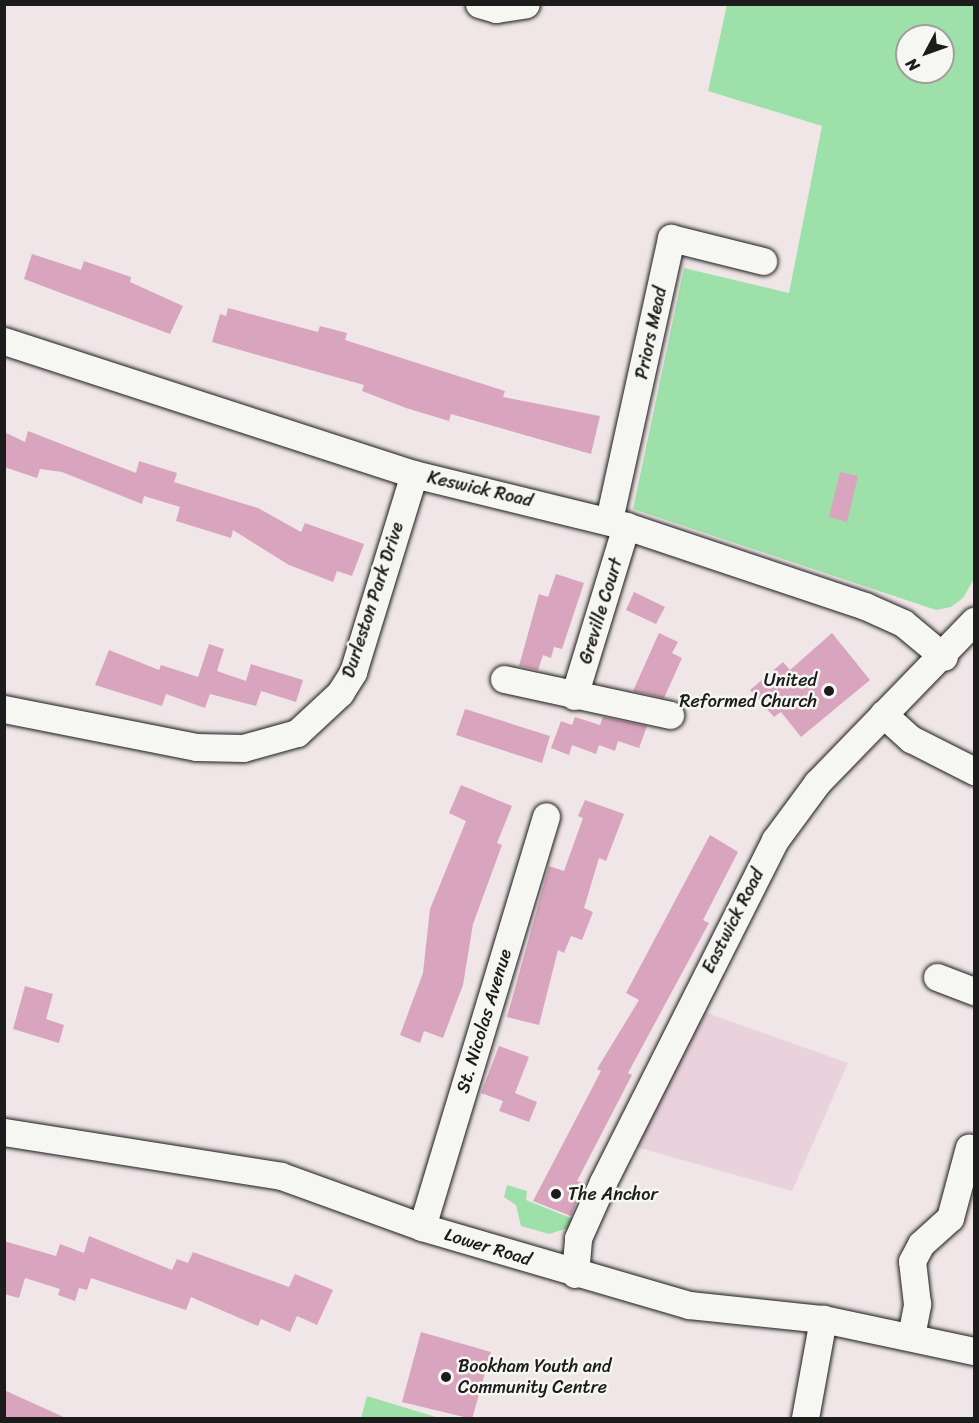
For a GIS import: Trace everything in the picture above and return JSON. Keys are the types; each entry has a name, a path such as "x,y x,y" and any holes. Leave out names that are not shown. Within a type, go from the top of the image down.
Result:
{"street":[{"path":"479,4 496,9 526,4"},
{"name":"Priors Mead","path":"618,523 671,238 762,261"},
{"name":"Keswick Road","path":"4,340 414,474 618,523 865,606 903,623 944,657"},
{"name":"Durleston Park Drive","path":"4,709 196,747 243,748 297,732 340,693 353,672 414,474"},
{"name":"Greville Court","path":"574,696 618,523"},
{"name":"Eastwick Road","path":"575,1274 578,1238 603,1182 775,840 817,783 883,714 944,657 975,621"},
{"path":"504,679 670,716"},
{"path":"883,714 911,739 975,771"},
{"name":"St. Nicolas Avenue","path":"422,1227 546,816"},
{"path":"938,977 975,991"},
{"name":"Lower Road","path":"4,1132 281,1176 422,1227 575,1274 689,1305 823,1319 975,1351"},
{"path":"911,1336 917,1304 912,1260 921,1244 950,1218 969,1147"},
{"path":"805,1419 823,1319"}],"shaded area":[{"path":"690,1007 848,1063 792,1191 629,1145"}],"green space":[{"path":"727,5 974,5 974,579 963,598 951,607 936,610 633,509 684,268 789,293 822,126 708,91"},
{"path":"507,1185 527,1191 526,1200 573,1219 568,1228 549,1234 521,1226 516,1205 504,1197"},
{"path":"367,1396 439,1418 361,1418"}],"building":[{"path":"32,254 81,270 84,261 131,277 130,282 183,306 170,334 24,279"},
{"path":"228,308 318,332 320,326 347,333 345,340 505,391 503,397 600,416 591,454 451,414 449,421 362,391 364,385 212,342 220,314 226,316"},
{"path":"28,431 136,473 139,461 177,473 174,482 258,508 301,532 305,523 364,544 352,576 337,571 333,582 289,565 233,530 231,538 176,521 180,507 144,496 142,504 62,472 40,469 37,478 4,467 4,432 25,442"},
{"path":"840,472 858,476 847,522 829,517"},
{"path":"556,574 584,583 562,649 554,647 551,658 543,655 538,670 519,666 539,594 548,597"},
{"path":"634,592 665,607 656,624 626,610"},
{"path":"659,633 678,642 672,653 682,658 664,698 633,691"},
{"path":"832,633 870,680 801,737 781,712 774,717 750,690 783,662 790,670"},
{"path":"209,644 224,649 217,671 246,681 251,664 303,680 296,702 261,691 256,706 210,694 205,708 166,694 162,706 95,685 109,650 159,670 161,665 198,677"},
{"path":"465,709 550,736 542,763 456,735"},
{"path":"575,717 600,725 603,717 647,726 639,748 618,741 615,751 599,745 596,754 572,745 569,755 551,748 561,721 572,725"},
{"path":"461,785 512,806 497,843 502,845 473,924 463,985 443,1038 424,1031 420,1043 400,1035 423,973 430,909 466,821 449,813"},
{"path":"585,800 624,814 606,861 599,858 584,908 593,912 582,940 571,936 564,953 558,950 539,1025 507,1017 549,866 564,871 583,818 578,816"},
{"path":"710,835 738,852 703,920 709,923 628,1073 632,1075 577,1181 584,1183 571,1216 533,1201 601,1071 597,1069 639,1000 626,993"},
{"path":"25,986 53,994 46,1019 64,1025 59,1043 13,1029"},
{"path":"499,1046 529,1057 515,1093 537,1102 529,1122 499,1111 503,1101 481,1093"},
{"path":"89,1236 172,1270 177,1259 188,1263 193,1252 289,1287 295,1274 333,1290 317,1325 297,1316 290,1332 261,1319 258,1326 191,1297 186,1310 91,1278 87,1290 79,1288 75,1301 58,1295 60,1289 25,1278 19,1298 4,1294 4,1241 56,1256 60,1244 84,1253"},
{"name":"Bookham Youth and Community Centre","path":"421,1332 491,1352 472,1419 402,1402"},
{"path":"4,1390 68,1419 4,1419"}],"place":[{"name":"United Reformed Church","path":"829,691"},
{"name":"The Anchor","path":"556,1194"},
{"name":"Bookham Youth and Community Centre","path":"446,1377"}]}
